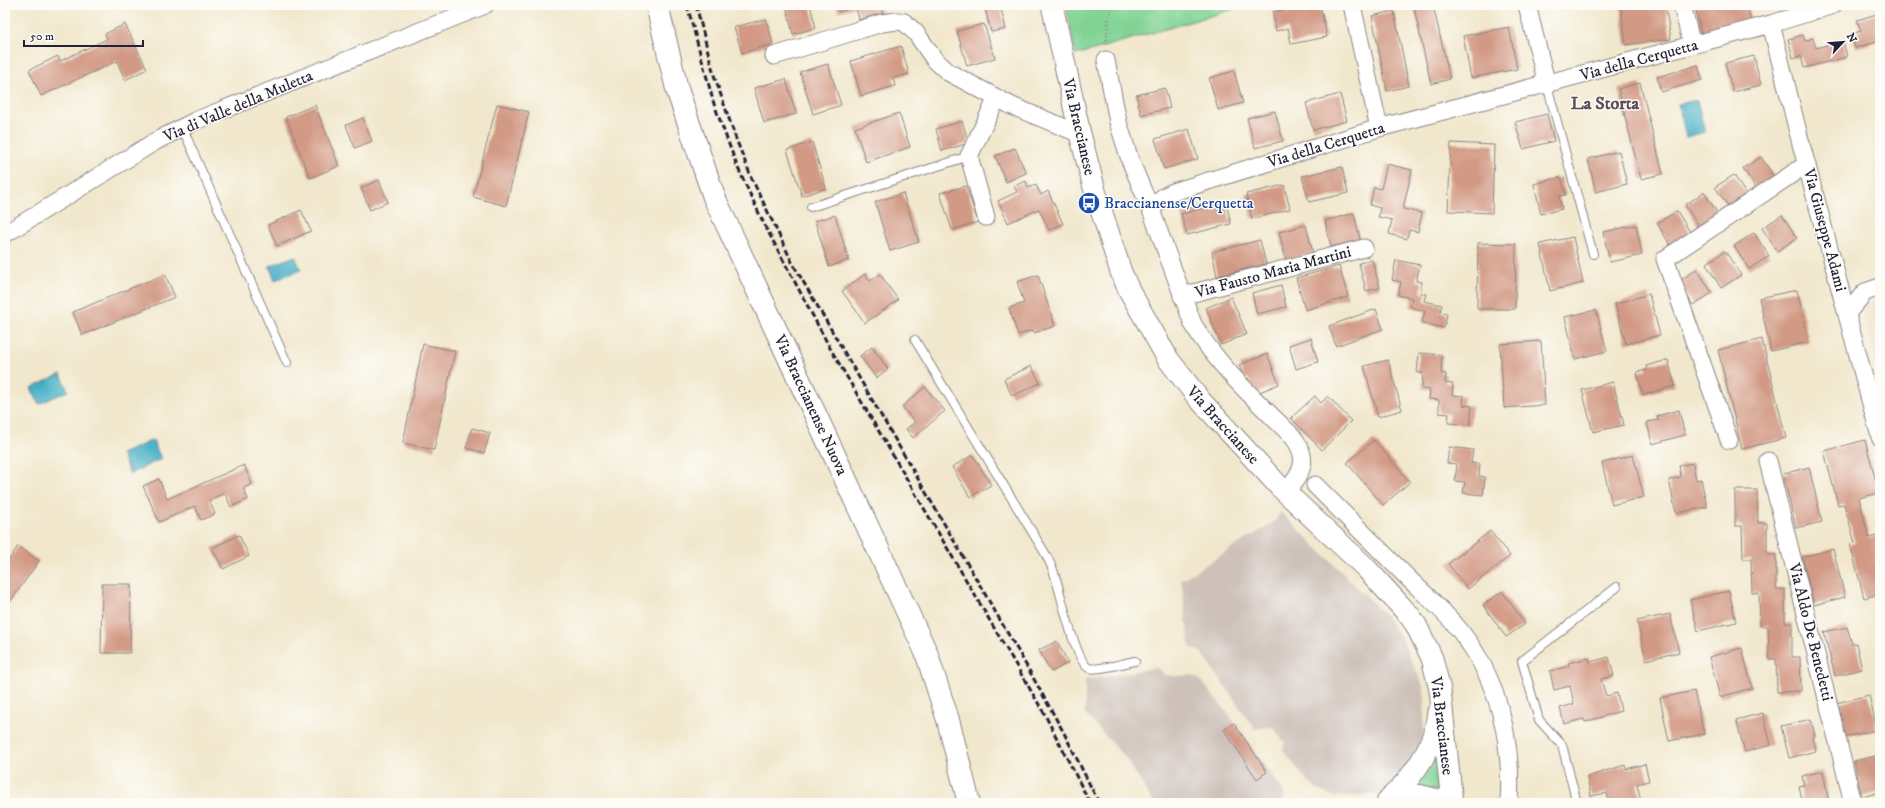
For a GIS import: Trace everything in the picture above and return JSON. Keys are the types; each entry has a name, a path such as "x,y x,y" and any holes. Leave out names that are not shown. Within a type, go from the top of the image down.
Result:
{"main road":[{"name":"Via Braccianense Nuova","path":"657,5 677,89 714,197 926,652 948,720 969,803"}],"street":[{"name":"Via di Valle della Muletta","path":"5,234 138,152 182,127 485,5"},
{"name":"Via Braccianese","path":"1052,5 1080,134 1095,191 1121,272 1155,338 1183,380 1293,500 1365,567 1409,615 1428,648 1440,690 1451,803"},
{"path":"1352,5 1379,128"},
{"path":"1527,5 1547,84"},
{"path":"1682,5 1692,45"},
{"name":"Via della Cerquetta","path":"1151,210 1160,199 1173,192 1379,128 1771,24 1826,6"},
{"path":"774,56 882,23 901,21 911,27 932,56 948,72 997,98 1080,134"},
{"name":"Via Giuseppe Adami","path":"1771,24 1880,436"},
{"path":"1106,60 1118,122 1130,160 1170,258 1193,324 1215,355 1296,441 1303,458 1293,500"},
{"path":"986,217 970,156 997,98"},
{"path":"1729,440 1665,259 1807,164"},
{"name":"Via Fausto Maria Martini","path":"1182,296 1364,248"},
{"path":"1848,312 1865,292 1880,287"},
{"name":"Via Aldo De Benedetti","path":"1768,461 1853,803"},
{"path":"1301,471 1453,623 1473,650 1493,688 1506,734 1510,766 1508,803"},
{"path":"1293,500 1315,485"},
{"path":"1386,801 1408,782 1426,752 1437,718 1440,690"},
{"path":"961,771 974,803"},
{"path":"1386,801 1414,794 1451,803"}],"lane":[{"path":"1547,84 1592,254"},
{"path":"182,127 287,363"},
{"path":"811,207 970,156"},
{"path":"915,340 1045,554 1056,577 1077,651 1083,662 1086,666 1095,669 1135,661"},
{"path":"1576,803 1562,745 1539,720 1522,661 1617,586"}],"path":[{"path":"1106,60 1109,15 1114,5"}],"shaded area":[{"path":"1880,294 1880,360 1875,361 1861,308"},
{"path":"1281,512 1383,613 1400,636 1422,684 1425,697 1423,736 1398,785 1378,794 1334,797 1318,790 1308,782 1283,750 1285,743 1273,727 1255,729 1201,652 1190,647 1181,580 1274,522"},
{"path":"1155,668 1159,669 1165,675 1192,675 1200,680 1226,711 1284,792 1283,803 1154,803 1126,758 1085,714 1085,680"}],"green space":[{"path":"1066,5 1248,5 1076,55"},
{"path":"1434,760 1436,760 1439,791 1417,786 1428,772"}],"water":[{"path":"1697,100 1705,132 1686,137 1678,104"},
{"path":"295,256 301,270 275,280 269,266"},
{"path":"61,374 68,391 39,404 31,388"},
{"path":"153,440 161,459 130,474 121,454"}],"building":[{"path":"786,5 810,5 816,28 793,34"},
{"path":"836,5 881,5 883,13 859,20 856,7 838,12"},
{"path":"984,5 1000,5 1006,29 991,32"},
{"path":"1286,5 1320,5 1327,37 1291,44 1288,28 1276,31 1273,12 1287,9"},
{"path":"1433,5 1450,79 1431,84 1414,8"},
{"path":"1641,5 1665,5 1671,39 1626,45 1621,8"},
{"path":"1705,5 1747,5 1751,21 1701,33 1695,7"},
{"path":"1394,11 1409,86 1387,91 1372,16"},
{"path":"1880,13 1880,41 1855,48 1851,34 1861,31 1857,20"},
{"path":"766,19 773,44 742,53 734,27"},
{"path":"125,24 147,69 125,80 117,61 41,96 29,70 58,56 60,61 107,39 105,34"},
{"path":"984,24 995,58 967,66 957,31"},
{"path":"1509,27 1517,69 1471,78 1463,36"},
{"path":"1803,35 1805,41 1813,38 1816,48 1843,41 1847,57 1804,68 1801,56 1793,58 1788,39"},
{"path":"901,46 909,74 893,78 895,86 861,96 851,61"},
{"path":"1754,56 1761,85 1733,92 1725,63"},
{"path":"828,64 841,105 813,114 800,72"},
{"path":"1698,65 1702,80 1661,92 1657,77"},
{"path":"1234,71 1243,103 1218,110 1209,78"},
{"path":"786,79 796,114 764,123 754,88"},
{"path":"1640,83 1663,174 1641,179 1618,89"},
{"path":"1165,88 1170,108 1141,115 1136,95"},
{"path":"1340,94 1347,121 1313,130 1306,103"},
{"path":"497,104 529,112 506,206 473,197"},
{"path":"315,105 339,166 310,178 286,117"},
{"path":"1275,111 1283,141 1255,148 1247,118"},
{"path":"899,113 910,147 866,162 855,128"},
{"path":"1547,114 1554,141 1523,149 1515,122"},
{"path":"363,118 372,141 355,148 346,125"},
{"path":"962,121 969,143 942,151 936,129"},
{"path":"1189,129 1198,159 1164,169 1155,139"},
{"path":"812,142 826,188 802,196 787,150"},
{"path":"1451,143 1494,145 1492,213 1448,211"},
{"path":"1015,148 1026,173 1006,182 995,156"},
{"path":"1619,151 1627,184 1596,192 1588,159"},
{"path":"1761,157 1775,178 1757,190 1743,168"},
{"path":"1387,164 1412,170 1403,209 1422,213 1418,232 1409,230 1407,239 1389,234 1392,220 1378,217 1380,208 1370,205 1374,187 1381,189"},
{"path":"1342,167 1348,193 1309,202 1302,176"},
{"path":"1734,175 1747,196 1729,208 1715,187"},
{"path":"1561,177 1566,195 1559,196 1562,209 1541,214 1534,184"},
{"path":"379,180 388,202 370,210 361,188"},
{"path":"1026,181 1028,188 1036,185 1041,195 1048,191 1063,224 1049,230 1039,209 1008,223 998,201 1017,192 1014,186"},
{"path":"1284,185 1290,209 1252,219 1246,194"},
{"path":"966,186 978,222 952,230 940,193"},
{"path":"1704,192 1718,214 1699,227 1685,205"},
{"path":"903,193 919,242 890,251 875,202"},
{"path":"1226,202 1231,224 1187,235 1181,214"},
{"path":"301,210 311,231 277,246 268,225"},
{"path":"1677,211 1690,232 1670,245 1657,223"},
{"path":"1354,213 1360,240 1331,247 1325,221"},
{"path":"835,215 849,260 829,267 815,221"},
{"path":"1782,215 1797,238 1777,251 1762,228"},
{"path":"1306,225 1313,253 1286,260 1279,232"},
{"path":"1636,225 1642,255 1610,262 1603,232"},
{"path":"1754,233 1769,256 1749,269 1734,246"},
{"path":"1573,237 1583,283 1550,291 1540,244"},
{"path":"1260,240 1266,264 1217,276 1212,252"},
{"path":"1478,243 1516,244 1515,309 1477,309"},
{"path":"1725,251 1741,275 1721,288 1706,264"},
{"path":"1372,260 1380,288 1366,291 1359,263"},
{"path":"1396,260 1420,265 1416,281 1422,282 1420,293 1426,294 1424,301 1442,305 1440,312 1447,314 1444,328 1422,323 1425,311 1410,307 1412,298 1398,295 1401,282 1392,280"},
{"path":"1339,266 1348,297 1305,310 1296,278"},
{"path":"1697,269 1712,293 1693,305 1678,282"},
{"path":"165,274 175,297 82,335 73,312"},
{"path":"865,274 870,281 880,274 898,300 865,323 842,291"},
{"path":"1038,275 1055,326 1034,333 1033,330 1018,335 1009,308 1024,303 1017,282"},
{"path":"1281,285 1286,307 1257,314 1252,293"},
{"path":"1797,290 1809,342 1771,351 1759,298"},
{"path":"1649,294 1660,335 1626,344 1615,304"},
{"path":"1231,297 1247,334 1221,345 1206,308"},
{"path":"1376,309 1383,329 1336,346 1329,326"},
{"path":"1596,310 1607,351 1575,359 1565,317"},
{"path":"1311,338 1318,362 1296,369 1289,345"},
{"path":"1762,339 1786,438 1742,449 1718,350"},
{"path":"1541,341 1545,405 1504,408 1500,344"},
{"path":"423,344 455,351 434,450 403,443"},
{"path":"872,347 888,369 876,378 860,356"},
{"path":"1419,353 1442,355 1441,373 1446,374 1445,383 1453,384 1452,395 1464,396 1463,405 1472,406 1470,425 1448,423 1449,414 1439,413 1439,400 1429,399 1430,390 1422,389 1423,373 1417,373"},
{"path":"1267,354 1279,384 1257,393 1252,388 1248,378 1245,380 1239,365"},
{"path":"1388,360 1402,410 1378,417 1364,366"},
{"path":"1668,360 1675,386 1643,395 1637,372 1647,370 1646,366"},
{"path":"1031,366 1040,383 1012,396 1004,379"},
{"path":"1613,382 1624,425 1593,432 1582,390"},
{"path":"925,387 945,411 913,438 906,429 915,422 902,407"},
{"path":"1315,396 1321,403 1328,396 1351,421 1322,450 1291,418"},
{"path":"1679,410 1685,435 1652,444 1647,422 1659,420 1657,416"},
{"path":"472,428 490,433 484,453 466,448"},
{"path":"1374,440 1410,482 1383,505 1347,463"},
{"path":"1865,440 1879,493 1859,498 1869,538 1880,535 1880,594 1864,598 1850,544 1855,543 1844,504 1838,505 1824,451"},
{"path":"1449,447 1473,450 1471,463 1480,464 1479,476 1485,477 1483,495 1463,493 1465,482 1455,481 1457,464 1447,463"},
{"path":"973,455 991,485 970,497 952,467"},
{"path":"1633,455 1644,497 1612,505 1602,463"},
{"path":"1693,463 1696,480 1701,479 1707,507 1676,513 1669,480 1681,477 1679,466"},
{"path":"244,465 252,484 243,488 248,499 231,507 225,493 209,500 215,514 201,520 195,506 159,522 143,486 159,479 167,499"},
{"path":"1809,467 1822,522 1796,528 1783,474"},
{"path":"1735,490 1757,490 1758,523 1767,523 1767,555 1776,555 1776,589 1785,589 1785,623 1792,623 1792,657 1800,657 1801,691 1777,692 1776,659 1769,659 1768,626 1760,626 1759,593 1752,593 1751,559 1743,559 1742,526 1735,526"},
{"path":"1490,531 1510,556 1468,589 1448,564"},
{"path":"239,535 249,556 223,569 212,548"},
{"path":"18,546 39,561 5,609 5,566"},
{"path":"1833,549 1845,597 1814,605 1802,557"},
{"path":"102,584 131,584 130,653 101,653"},
{"path":"1502,591 1525,624 1506,637 1483,605"},
{"path":"1729,591 1736,622 1698,631 1690,600"},
{"path":"1670,614 1679,652 1646,660 1637,621"},
{"path":"1847,627 1852,644 1856,643 1862,669 1835,676 1824,632"},
{"path":"1880,629 1880,645 1879,646 1876,630"},
{"path":"1057,641 1068,663 1051,672 1039,650"},
{"path":"1742,648 1752,688 1720,697 1709,657"},
{"path":"1609,657 1614,676 1601,679 1606,696 1617,693 1621,711 1585,722 1584,719 1564,724 1560,708 1574,704 1570,686 1554,690 1550,671 1569,666 1568,663 1589,658 1590,662"},
{"path":"1694,691 1704,734 1669,741 1660,698"},
{"path":"1869,695 1877,730 1845,737 1836,703"},
{"path":"1763,713 1771,745 1745,752 1736,720"},
{"path":"1811,719 1815,736 1813,737 1816,751 1789,758 1781,726"},
{"path":"1234,723 1267,772 1257,779 1224,730"},
{"path":"1880,755 1880,792 1862,797 1854,761"},
{"path":"1645,764 1649,781 1637,784 1641,801 1653,798 1655,803 1609,803 1607,793 1591,796 1587,777 1625,765 1626,769"},
{"path":"1823,771 1829,803 1803,803 1799,786 1804,785 1802,776"}],"railway":[{"path":"687,5 714,104 737,166 764,224 830,348 1044,713 1090,803"},
{"path":"696,5 714,75 736,139 752,179 793,264 1021,656 1064,733 1099,803"}],"place":[{"name":"Braccianense/Cerquetta","path":"1089,203"}],"district":[{"name":"La Storta","path":"1605,104"}]}
